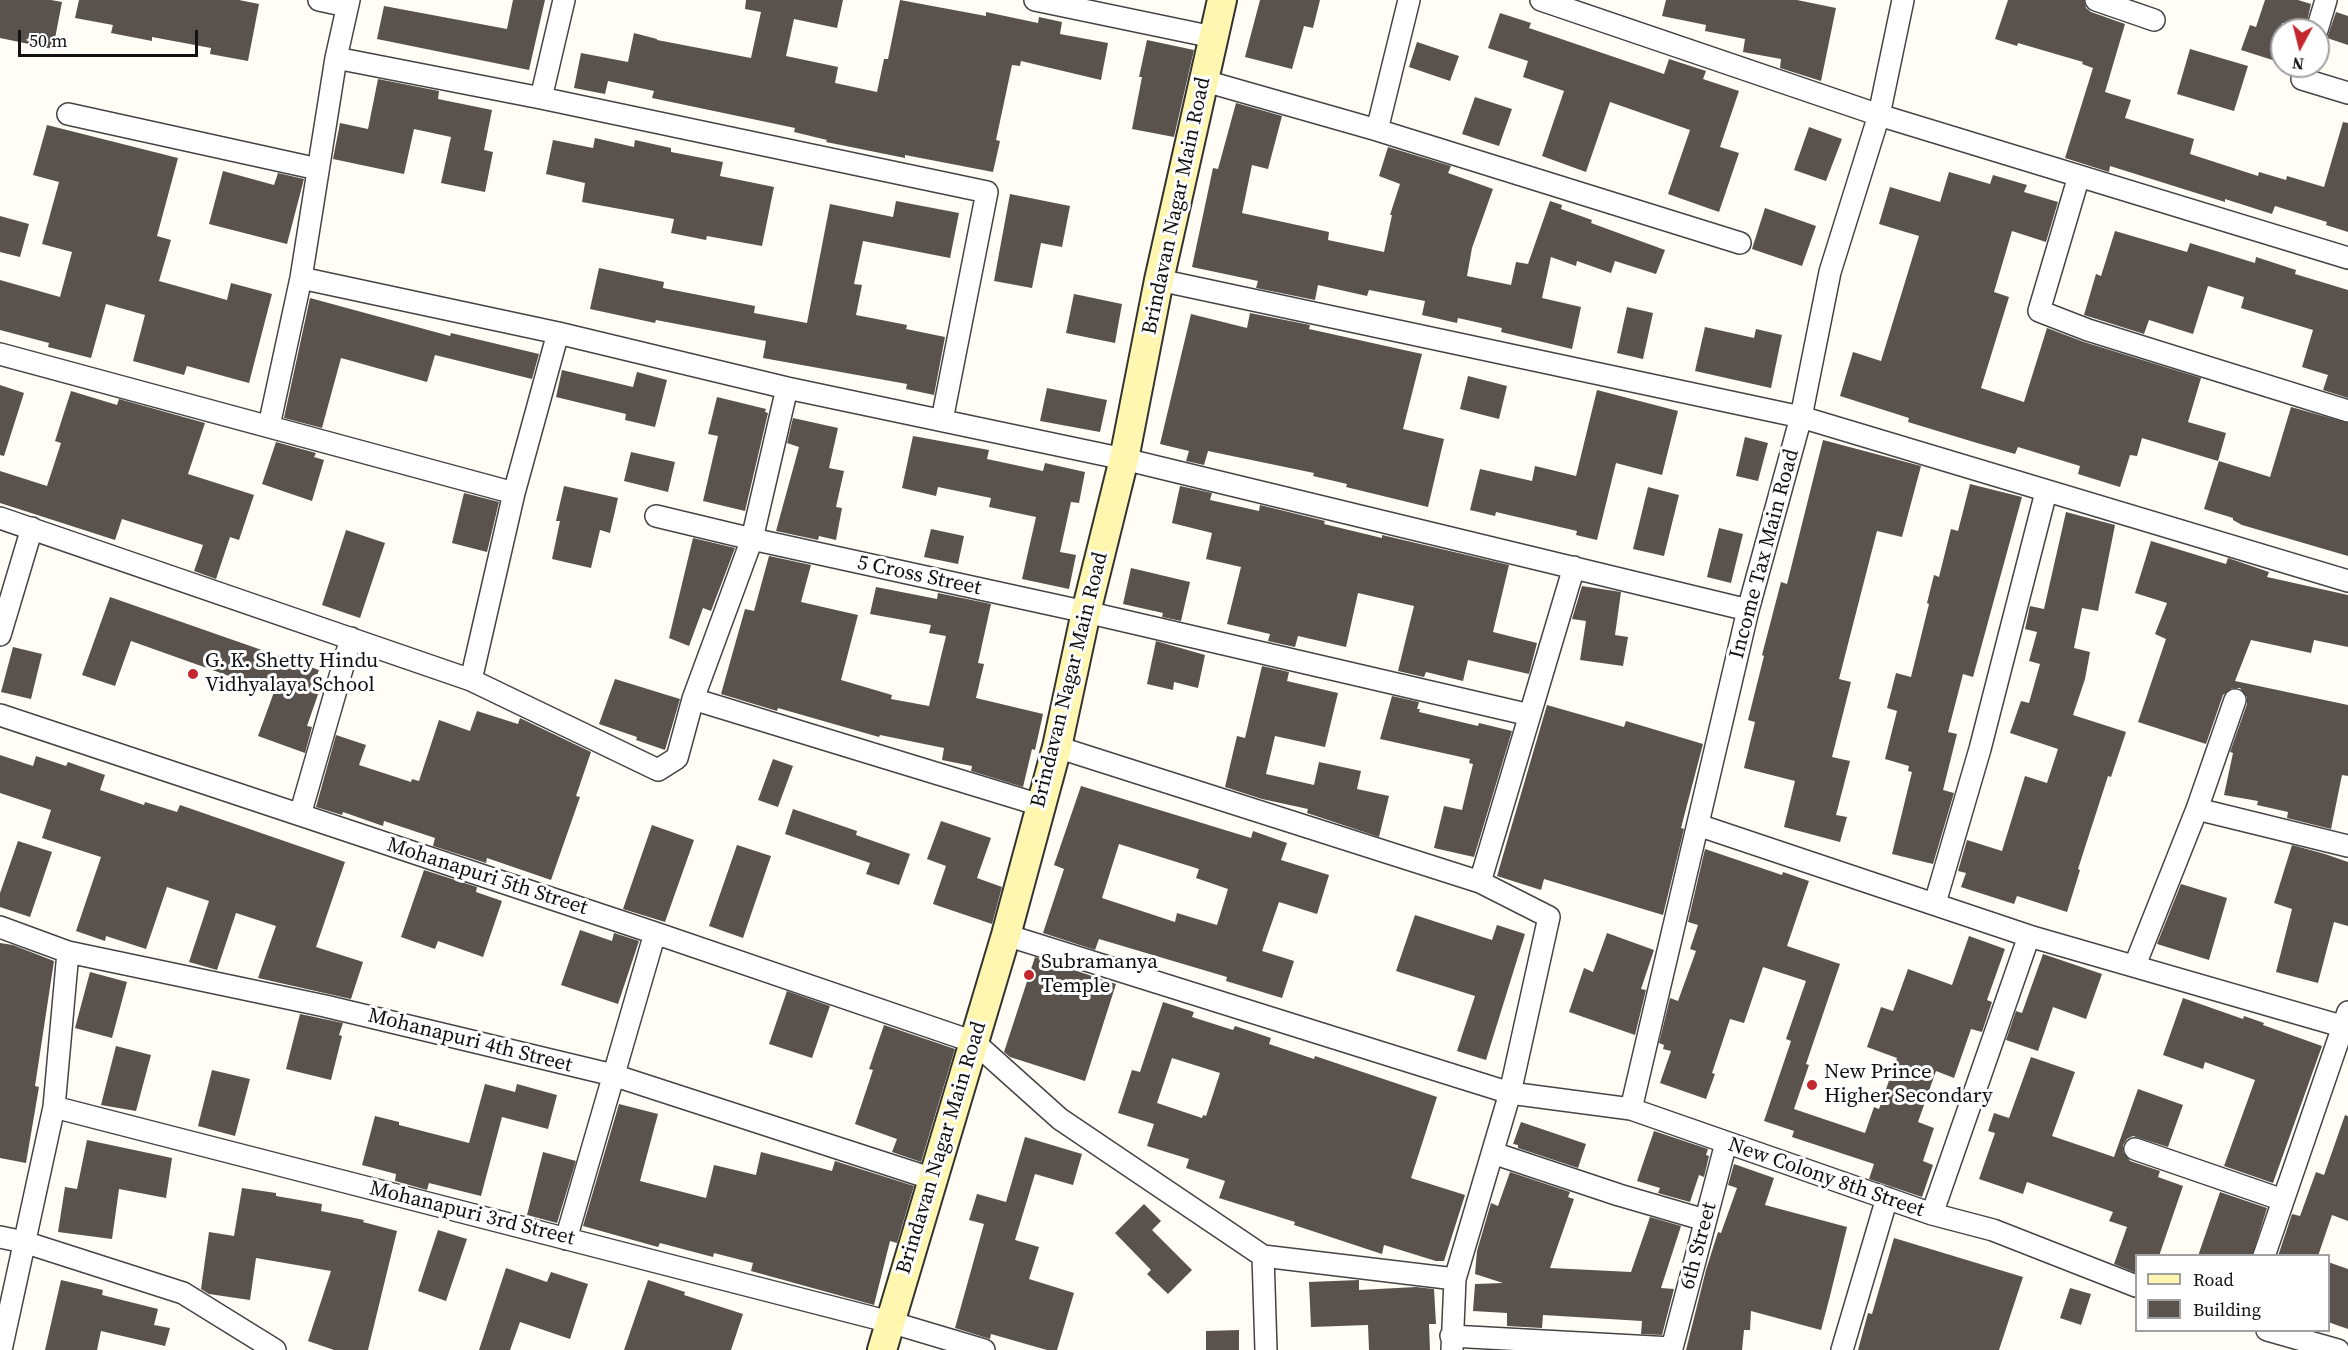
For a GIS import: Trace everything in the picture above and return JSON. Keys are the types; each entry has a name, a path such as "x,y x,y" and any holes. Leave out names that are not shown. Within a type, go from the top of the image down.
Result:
{"street":[{"path":"269,426 301,278 336,58 348,3 319,0"},
{"path":"541,98 564,0"},
{"path":"1035,0 1213,37"},
{"name":"Brindavan Nagar Main Road","path":"882,1350 1006,935 1057,747 1086,612 1124,459 1159,280 1222,0"},
{"path":"1377,129 1409,0"},
{"path":"1541,0 1879,115 2348,258"},
{"name":"Income Tax Main Road","path":"1631,1109 1748,610 1801,417 1830,272 1879,115 1904,0"},
{"path":"2096,0 2154,20"},
{"path":"2321,18 2326,0"},
{"path":"336,58 541,98 987,192 942,420"},
{"path":"2302,78 2348,93"},
{"path":"1205,81 1377,129 1740,243"},
{"path":"68,114 318,169"},
{"path":"2079,176 2039,311 2088,330 2348,411"},
{"path":"301,278 558,333 788,388 1124,459 1748,610"},
{"path":"1159,280 1801,417 2348,581"},
{"path":"471,680 514,493 558,333"},
{"path":"0,354 514,493"},
{"path":"0,518 471,680 658,770 677,758 693,699 752,539 788,388"},
{"path":"1935,903 1980,749 2046,492"},
{"name":"5 Cross Street","path":"656,516 1086,612 1530,715"},
{"path":"0,635 32,528"},
{"path":"1480,882 1574,567"},
{"path":"300,815 351,638"},
{"path":"693,699 1040,805"},
{"path":"2135,965 2197,809 2235,700"},
{"name":"Mohanapuri 5th Street","path":"0,715 655,933 974,1042"},
{"path":"1057,747 1480,882 1549,917 1510,1093 1455,1279 1451,1343"},
{"path":"2197,809 2348,846"},
{"path":"1698,825 2029,936 2346,1022 2265,1254"},
{"name":"Mohanapuri 4th Street","path":"0,927 68,952 326,1006 613,1075 933,1179"},
{"path":"566,1239 655,933"},
{"name":"New Colony 8th Street","path":"1006,935 1510,1093 1631,1109 1932,1214 1993,1230 2135,1286"},
{"path":"1932,1214 2029,936"},
{"path":"1,1350 54,1107 68,952"},
{"path":"974,1042 1060,1119 1263,1256 1455,1279"},
{"name":"Mohanapuri 3rd Street","path":"54,1107 890,1322 984,1350"},
{"name":"6th Street","path":"1451,1343 1672,1349 1726,1143"},
{"path":"2135,1149 2283,1200"},
{"path":"1492,1153 1619,1195 1705,1220"},
{"path":"1842,1350 1887,1198"},
{"path":"0,1237 24,1242 183,1293 267,1348"},
{"path":"1263,1256 1266,1350"},
{"path":"2274,1332 2338,1350"}],"building":[{"path":"0,0 62,2 53,49 0,38"},
{"path":"79,0 239,0 259,4 248,61 210,54 211,48 152,37 152,41 111,33 113,25 75,18"},
{"path":"513,0 545,0 529,70 377,39 384,6 507,29"},
{"path":"746,0 843,0 837,28 794,19 786,56 838,67 835,83 877,92 884,59 888,59 900,0 986,16 986,12 1038,23 1039,17 1062,22 1060,34 1108,43 1101,80 1021,61 1020,66 1012,65 996,140 1000,141 993,172 826,142 827,140 794,132 795,128 652,98 654,91 608,81 605,94 574,88 581,53 628,62 634,33 657,40 751,58 761,12 745,9"},
{"path":"1260,0 1320,0 1313,28 1304,26 1292,69 1245,57"},
{"path":"1666,0 1797,0 1836,8 1821,81 1780,68 1781,59 1743,52 1745,39 1705,31 1706,25 1662,16"},
{"path":"2008,0 2084,0 2086,8 2091,12 2125,24 2105,92 2131,100 2125,118 2194,139 2190,154 2258,176 2259,172 2286,180 2287,176 2324,187 2343,122 2348,123 2348,232 2326,225 2327,222 2275,206 2272,214 2225,199 2225,202 2110,166 2109,172 2065,158 2093,68 2082,64 2083,62 2018,43 2017,46 1995,39"},
{"path":"2265,0 2298,0 2311,4 2308,18 2270,18 2270,59 2241,50 2250,25 2256,27"},
{"path":"2336,12 2348,16 2348,45 2330,39 2330,29"},
{"path":"1500,13 1531,23 1529,28 1664,74 1669,59 1706,71 1703,79 1739,91 1720,147 1739,153 1719,212 1668,194 1690,130 1610,102 1586,172 1542,156 1564,91 1523,77 1528,61 1488,48"},
{"path":"1147,40 1194,50 1174,137 1132,129"},
{"path":"1417,42 1459,56 1450,81 1409,67"},
{"path":"2190,49 2248,66 2234,111 2177,94"},
{"path":"378,79 439,91 438,99 492,110 484,150 493,152 485,192 441,183 451,137 414,129 404,174 333,159 340,123 368,129"},
{"path":"1475,97 1512,109 1499,146 1462,134"},
{"path":"1236,103 1282,116 1268,169 1252,165 1242,213 1329,232 1328,240 1384,252 1392,215 1390,215 1400,184 1379,176 1388,147 1451,166 1448,173 1493,189 1472,248 1467,276 1511,285 1516,262 1528,264 1550,201 1562,205 1561,209 1592,220 1591,223 1665,250 1656,274 1615,261 1611,273 1577,261 1576,266 1551,257 1542,298 1581,307 1572,349 1501,332 1502,328 1458,318 1457,323 1422,315 1425,301 1369,290 1367,296 1318,285 1315,300 1256,288 1258,281 1192,267 1213,168 1218,169"},
{"path":"47,125 178,158 157,236 171,240 159,281 227,300 231,283 272,294 249,383 187,366 184,375 133,361 145,315 106,304 91,358 48,347 49,343 0,330 0,280 60,297 72,252 42,244 59,182 33,175"},
{"path":"1809,127 1842,139 1826,181 1794,170"},
{"path":"595,138 634,147 635,140 671,148 671,152 723,162 720,176 774,187 762,246 707,236 706,240 671,233 674,219 582,202 585,183 546,174 553,140 593,148"},
{"path":"223,171 274,185 278,173 304,179 287,244 209,224"},
{"path":"1949,172 1990,184 1993,175 2027,185 2024,192 2058,202 2046,242 2012,231 1994,292 2009,297 1981,388 2024,402 2047,328 2084,342 2201,378 2188,422 2226,433 2218,461 2142,438 2137,456 2130,455 2120,487 2078,474 2080,466 2018,447 2015,454 1977,443 1908,422 1909,418 1840,396 1853,352 1881,361 1919,236 1879,224 1890,187 1940,202"},
{"path":"1010,194 1070,206 1062,247 1041,243 1032,288 994,281"},
{"path":"896,201 959,213 950,258 863,241 854,284 862,285 856,315 907,325 906,329 945,337 934,395 906,389 907,384 763,358 766,341 656,320 655,323 590,309 599,268 664,282 663,288 755,306 754,313 807,323 830,204 893,217"},
{"path":"1765,208 1816,226 1802,266 1752,249"},
{"path":"0,216 29,224 20,257 0,252"},
{"path":"2115,231 2187,252 2190,243 2255,263 2256,257 2296,270 2295,274 2348,290 2348,398 2323,390 2328,375 2302,367 2313,330 2241,308 2244,297 2208,286 2193,334 2149,320 2144,334 2084,315 2096,274 2101,276"},
{"path":"1074,294 1122,304 1115,343 1066,333"},
{"path":"310,298 450,336 451,333 539,354 532,379 435,355 427,382 341,358 322,428 284,418"},
{"path":"1627,307 1653,313 1643,359 1617,353"},
{"path":"1250,313 1310,325 1309,329 1422,354 1403,429 1444,439 1428,507 1346,487 1347,484 1313,476 1314,473 1208,451 1204,465 1186,461 1189,451 1160,444 1191,314 1247,328"},
{"path":"1705,327 1754,338 1756,329 1782,335 1771,388 1695,371"},
{"path":"562,370 633,387 637,372 667,380 655,427 625,420 626,414 556,397"},
{"path":"1468,376 1507,386 1499,419 1460,409"},
{"path":"0,385 24,393 4,456 0,455"},
{"path":"1047,388 1107,400 1100,432 1040,421"},
{"path":"1597,390 1678,411 1662,475 1616,463 1597,540 1576,535 1577,531 1496,512 1495,516 1470,510 1480,469 1532,481 1535,466 1576,476"},
{"path":"71,391 117,405 119,399 205,423 188,474 254,495 239,540 230,537 216,579 194,571 203,545 122,519 115,540 0,503 0,471 47,486 61,443 55,441"},
{"path":"717,397 766,409 765,412 768,413 745,511 703,501 718,436 708,434"},
{"path":"2291,407 2348,423 2348,556 2242,525 2233,518 2204,509 2219,461 2270,477"},
{"path":"793,418 838,428 829,468 844,471 836,507 842,508 836,540 819,536 818,540 776,531 799,447 787,443"},
{"path":"913,436 989,450 987,459 1043,471 1045,463 1085,472 1079,503 1071,502 1060,552 1076,555 1069,589 1022,579 1036,517 989,507 991,498 938,487 936,496 902,488"},
{"path":"1745,437 1768,443 1758,481 1736,476"},
{"path":"1823,440 1921,466 1902,537 1877,531 1839,679 1851,682 1832,757 1850,761 1836,815 1847,817 1840,842 1784,827 1795,781 1744,768 1755,722 1748,720 1764,656 1762,655 1781,582 1787,584"},
{"path":"276,442 316,453 314,457 324,460 312,501 262,484"},
{"path":"631,452 675,462 668,492 624,481"},
{"path":"1970,484 2022,497 1973,677 1963,674 1948,732 1957,734 1943,790 1954,793 1933,864 1892,854 1912,772 1908,771 1909,766 1885,759 1897,711 1887,708 1896,673 1911,677 1934,575 1939,577 1951,529 1958,531"},
{"path":"564,486 618,498 610,533 600,530 591,568 552,559 560,521 556,521"},
{"path":"1180,486 1212,493 1210,500 1259,511 1260,505 1382,538 1382,535 1509,565 1493,632 1537,643 1529,674 1468,660 1463,681 1426,672 1424,677 1398,671 1414,606 1358,593 1346,647 1298,636 1295,647 1268,641 1270,634 1227,624 1241,567 1206,559 1212,533 1172,523"},
{"path":"1648,487 1679,495 1664,556 1633,549"},
{"path":"464,493 499,502 487,552 452,543"},
{"path":"2066,512 2115,525 2098,611 2082,608 2074,648 2090,652 2085,679 2073,715 2126,732 2111,777 2108,776 2078,869 2080,870 2067,912 2017,896 2014,904 1961,887 1966,873 1958,871 1967,840 2002,851 2025,776 2047,783 2058,749 2010,733 2021,701 2029,703 2040,664 2029,661 2037,632 2025,629 2030,606 2044,609"},
{"path":"1719,528 1743,534 1731,583 1707,577"},
{"path":"931,529 964,536 958,564 924,557"},
{"path":"346,530 385,543 360,618 322,605"},
{"path":"693,538 735,548 711,611 703,608 689,646 669,638"},
{"path":"2151,541 2226,564 2228,558 2269,572 2267,577 2348,595 2348,647 2314,640 2311,653 2251,640 2235,681 2348,705 2348,776 2342,775 2331,829 2287,818 2288,812 2257,805 2258,801 2224,795 2233,753 2230,752 2247,704 2247,697 2240,688 2232,688 2223,695 2206,744 2138,722 2166,639 2155,634 2167,603 2135,593"},
{"path":"769,556 811,565 801,602 858,615 841,680 892,695 891,699 929,706 946,636 929,633 931,625 870,614 876,587 937,599 938,593 991,604 978,663 984,664 976,698 1043,714 1023,787 971,771 972,766 942,760 944,748 880,735 879,737 721,694 745,609 754,611"},
{"path":"1131,568 1190,582 1181,621 1162,617 1163,613 1123,604"},
{"path":"1582,586 1621,592 1615,635 1628,637 1623,666 1580,660 1586,621 1572,619"},
{"path":"110,597 319,670 315,681 322,683 307,726 312,727 305,753 258,736 274,692 131,641 115,686 82,675"},
{"path":"1156,641 1205,655 1198,688 1174,682 1173,690 1147,684"},
{"path":"13,647 42,654 31,699 1,692"},
{"path":"1262,666 1289,672 1287,681 1338,693 1325,747 1275,736 1266,774 1314,785 1319,762 1361,771 1357,789 1389,796 1379,837 1307,813 1308,809 1262,799 1225,787 1237,736 1245,738"},
{"path":"615,679 680,699 665,750 636,740 637,737 599,724"},
{"path":"1392,696 1419,702 1417,709 1420,709 1419,712 1478,726 1479,723 1512,731 1474,857 1434,848 1444,806 1462,810 1473,764 1469,763 1470,759 1380,739"},
{"path":"1547,705 1624,727 1626,721 1703,744 1681,828 1684,829 1663,915 1544,879 1541,890 1497,876"},
{"path":"477,711 518,724 520,718 591,752 576,796 580,797 551,880 487,858 486,863 433,846 435,838 384,821 383,826 343,812 342,815 316,807 336,735 366,745 359,765 411,782 412,779 419,781 439,720 470,731"},
{"path":"0,755 33,766 36,756 66,766 68,762 105,775 100,790 144,805 145,802 177,812 180,805 345,862 316,947 363,962 351,999 258,978 276,926 236,913 217,970 189,962 209,901 167,887 146,949 106,936 105,941 76,931 101,857 42,838 51,810 0,793"},
{"path":"773,759 793,766 778,807 758,800"},
{"path":"1081,786 1251,838 1253,831 1287,843 1281,860 1329,875 1317,914 1279,902 1262,951 1294,961 1282,998 1226,981 1227,977 1099,939 1095,950 1043,933 1064,869 1054,865","holes":["1119,844 1199,869 1196,878 1228,889 1217,925 1177,913 1175,922 1102,898"]},
{"path":"793,809 857,831 856,835 910,854 899,885 866,874 870,863 785,834"},
{"path":"941,821 991,838 977,878 1002,887 992,924 933,904 946,866 927,859"},
{"path":"652,825 694,840 665,922 623,909"},
{"path":"18,841 52,852 30,917 0,907 0,893"},
{"path":"737,845 771,856 743,938 709,926"},
{"path":"2292,845 2348,862 2348,926 2334,922 2318,983 2276,972 2292,909 2274,903"},
{"path":"1705,849 1782,875 1783,872 1809,881 1787,946 1840,964 1806,1064 1809,1065 1794,1109 1865,1133 1874,1107 1879,1109 1897,1058 1867,1047 1881,1007 1893,1011 1908,969 1952,985 1969,936 2005,949 1987,1000 1992,1002 1982,1032 1971,1029 1954,1078 1936,1071 1918,1122 1934,1128 1923,1161 1933,1165 1922,1197 1869,1179 1874,1164 1792,1137 1794,1131 1764,1121 1791,1041 1786,1039 1806,981 1763,967 1744,1023 1730,1019 1706,1099 1660,1083 1671,1051 1663,1049 1664,1045 1659,1043 1670,998 1678,1001 1696,951 1690,949 1698,925 1688,922"},
{"path":"424,870 477,887 476,892 502,901 483,957 438,941 435,949 401,937"},
{"path":"2181,884 2227,898 2209,960 2157,944"},
{"path":"1415,915 1492,940 1497,925 1525,934 1486,1060 1457,1051 1475,996 1396,971"},
{"path":"580,930 612,941 614,933 639,941 618,1004 561,985"},
{"path":"1607,933 1654,950 1641,989 1646,990 1635,1035 1569,1012 1584,968 1593,972"},
{"path":"0,943 13,945 54,961 35,1086 39,1087 26,1163 0,1158"},
{"path":"2043,954 2102,974 2086,1019 2053,1007 2038,1051 2006,1040 2016,1011 2022,1013"},
{"path":"1035,957 1116,984 1085,1081 1010,1057 1004,1052"},
{"path":"90,972 127,982 112,1038 75,1028"},
{"path":"787,991 830,1006 812,1058 769,1044"},
{"path":"2183,998 2243,1019 2244,1016 2322,1046 2273,1183 2224,1166 2255,1080 2205,1062 2203,1069 2163,1055"},
{"path":"1163,1002 1194,1012 1192,1017 1233,1030 1235,1026 1271,1038 1269,1044 1314,1059 1315,1056 1437,1097 1411,1178 1465,1195 1444,1261 1436,1261 1384,1245 1382,1254 1294,1225 1295,1222 1219,1198 1225,1181 1186,1168 1189,1159 1147,1146 1154,1124 1118,1113 1132,1070 1140,1072","holes":["1172,1058 1220,1073 1206,1116 1203,1115 1202,1118 1157,1103"]},
{"path":"300,1014 343,1023 331,1080 286,1069"},
{"path":"884,1025 955,1049 921,1162 892,1152 897,1139 855,1124 873,1070 869,1069"},
{"path":"116,1046 151,1055 136,1111 101,1105"},
{"path":"2031,1057 2075,1072 2052,1136 2114,1157 2138,1089 2183,1105 2168,1147 2133,1136 2123,1145 2123,1152 2130,1161 2160,1171 2158,1177 2183,1186 2160,1254 2135,1254 2135,1273 2114,1264 2127,1227 2109,1221 2113,1212 2027,1182 2023,1194 1979,1179 1995,1133 1988,1131 1994,1113 2009,1118"},
{"path":"212,1070 250,1079 235,1136 198,1126"},
{"path":"485,1084 515,1092 517,1084 557,1095 548,1129 502,1117 481,1196 429,1183 427,1190 395,1181 396,1174 362,1165 375,1116 399,1122 399,1125 469,1143"},
{"path":"619,1104 658,1114 640,1181 706,1198 714,1165 756,1175 761,1152 832,1171 835,1161 914,1186 897,1243 890,1241 874,1305 751,1271 753,1263 714,1253 713,1257 660,1243 658,1247 583,1226"},
{"path":"2345,1115 2348,1116 2348,1221 2332,1215 2319,1254 2279,1254 2292,1214 2300,1216 2316,1172 2324,1175"},
{"path":"1521,1122 1586,1144 1578,1168 1518,1148 1518,1145 1513,1144"},
{"path":"1654,1131 1708,1149 1706,1155 1709,1156 1704,1177 1699,1175 1690,1202 1658,1193 1660,1188 1637,1181"},
{"path":"1025,1137 1082,1154 1073,1185 1035,1174 1015,1240 1039,1247 1029,1279 1074,1293 1057,1350 1047,1350 991,1334 990,1339 955,1328 984,1224 969,1220 977,1194 1006,1202"},
{"path":"87,1140 172,1158 166,1198 119,1189 112,1239 58,1232 65,1187 77,1189"},
{"path":"543,1152 576,1161 557,1223 527,1215"},
{"path":"1734,1164 1774,1178 1765,1205 1847,1227 1830,1296 1821,1330 1751,1311 1750,1330 1744,1330 1742,1350 1686,1350 1706,1270 1718,1232 1721,1233 1737,1188 1728,1185"},
{"path":"1510,1172 1570,1192 1568,1197 1574,1199 1550,1268 1631,1272 1650,1217 1681,1226 1661,1288 1674,1289 1662,1335 1641,1334 1642,1321 1543,1315 1542,1328 1507,1326 1507,1313 1473,1311 1475,1284 1503,1283 1475,1274 1477,1251 1491,1203 1498,1206"},
{"path":"242,1188 322,1204 321,1211 364,1220 363,1222 397,1231 368,1350 334,1350 308,1341 331,1271 256,1258 250,1300 209,1294 201,1289 209,1232 234,1236"},
{"path":"2220,1192 2267,1208 2253,1254 2199,1254"},
{"path":"1144,1204 1161,1221 1152,1230 1192,1270 1168,1294 1147,1274 1151,1270 1115,1233"},
{"path":"438,1230 467,1239 446,1301 418,1291"},
{"path":"1894,1238 2023,1277 1999,1350 1858,1350 1868,1313 1872,1314"},
{"path":"2330,1263 2348,1269 2348,1329 2330,1323"},
{"path":"506,1268 547,1282 551,1272 588,1284 570,1339 520,1322 510,1350 479,1350"},
{"path":"61,1280 103,1290 102,1295 158,1309 154,1325 170,1328 165,1346 101,1331 97,1350 45,1350"},
{"path":"648,1280 685,1292 684,1295 743,1314 731,1350 624,1350"},
{"path":"1359,1280 1359,1290 1416,1287 1434,1289 1436,1324 1429,1324 1430,1350 1369,1350 1368,1325 1311,1327 1309,1282"},
{"path":"2070,1288 2091,1294 2081,1325 2060,1318"},
{"path":"1239,1330 1239,1350 1206,1350 1206,1331"}],"place":[{"name":"G. K. Shetty Hindu Vidhyalaya School","path":"193,674"},
{"name":"Subramanya Temple","path":"1029,975"},
{"name":"New Prince Higher Secondary","path":"1812,1085"}]}
